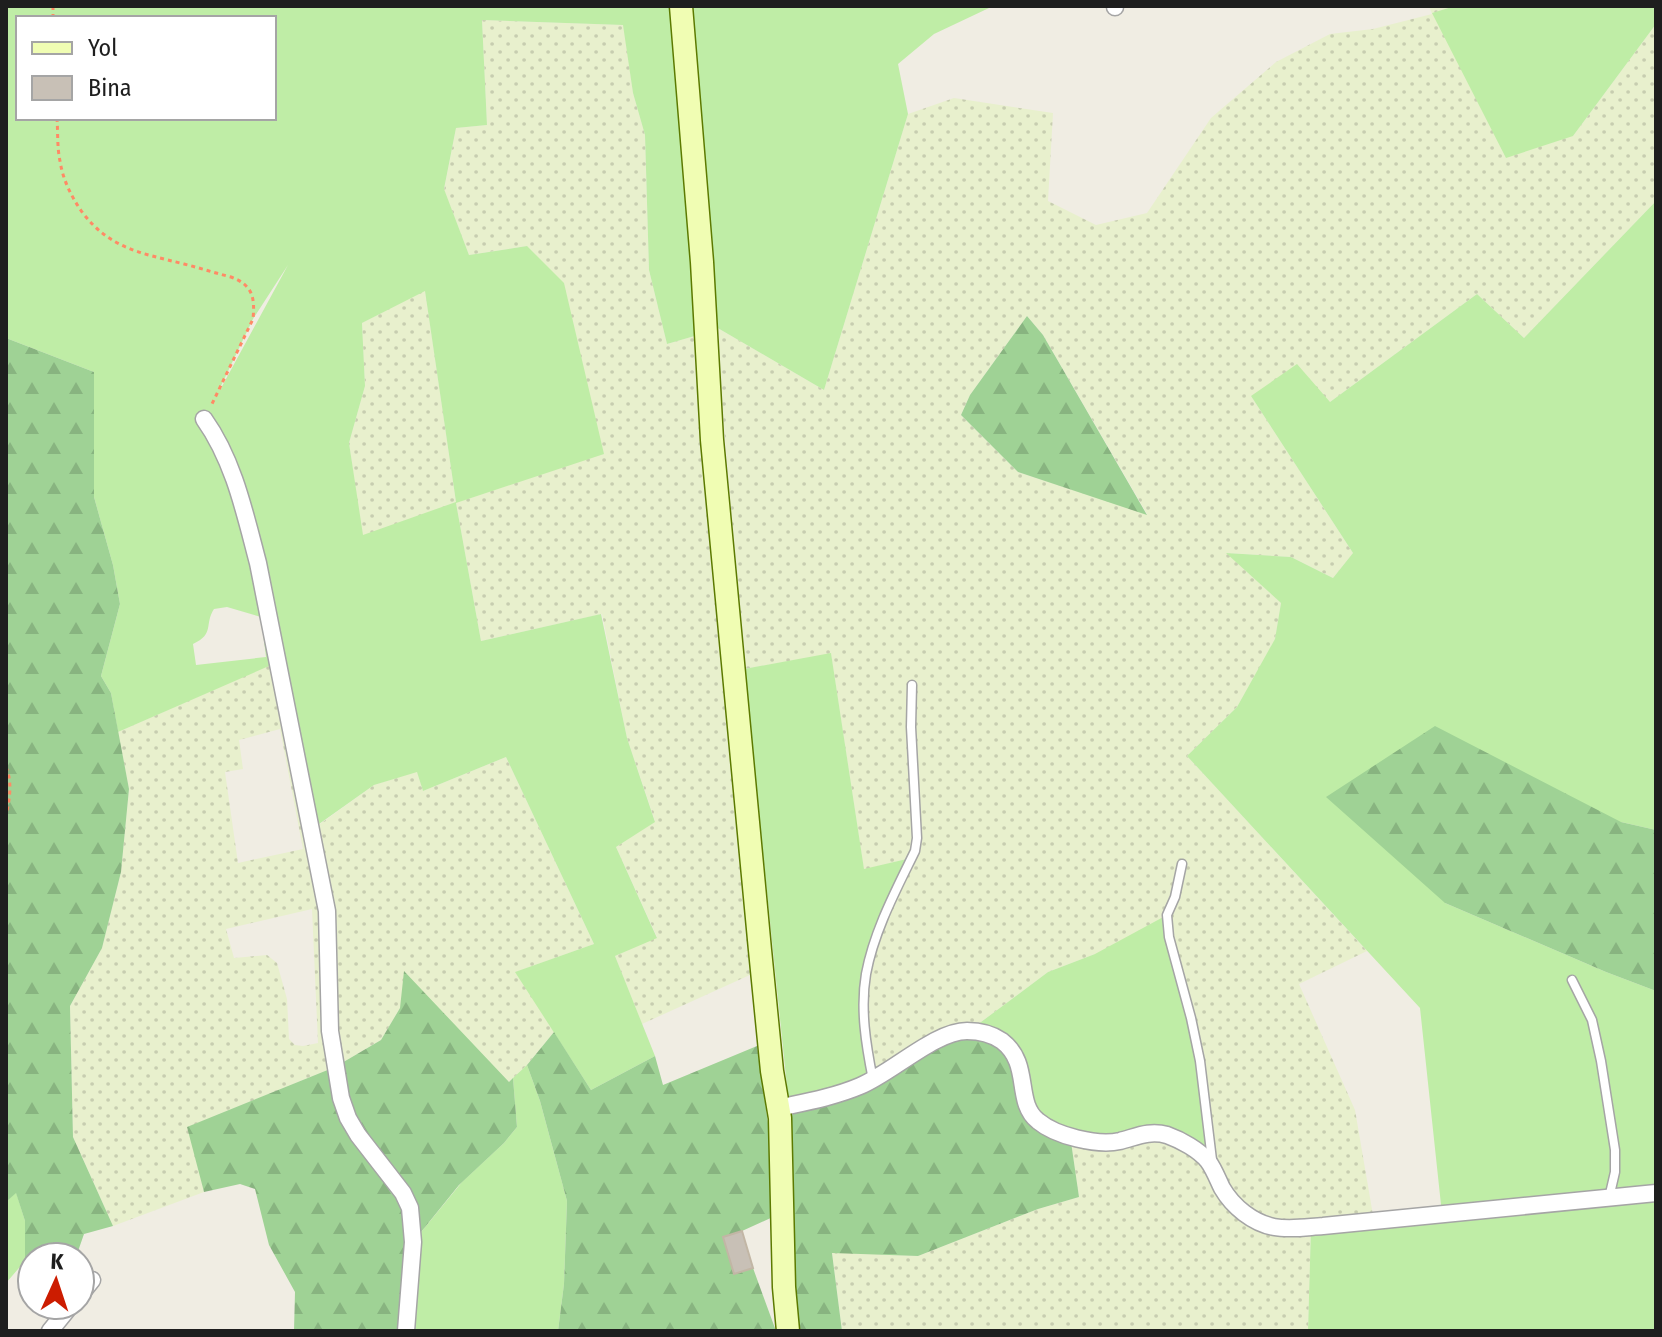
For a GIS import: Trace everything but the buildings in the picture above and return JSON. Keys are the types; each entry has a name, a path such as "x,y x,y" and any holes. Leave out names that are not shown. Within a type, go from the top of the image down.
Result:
{"street":[{"path":"681,6 715,470 778,1108 788,1331"},
{"path":"204,419 218,439 247,521 275,647 327,911 330,1031 341,1098 358,1135 403,1193 410,1208 413,1242 406,1331"},
{"path":"778,1108 815,1101 862,1085 945,1035 969,1031 996,1037 1015,1054 1021,1068 1025,1098 1036,1120 1056,1131 1091,1142 1120,1141 1143,1134 1167,1135 1197,1151 1209,1162 1234,1204 1265,1225 1288,1228 1336,1225 1656,1193"}],"lane":[{"path":"873,1080 864,1032 866,976 875,938 915,851 917,838 912,685"},
{"path":"1182,864 1175,897 1167,915 1169,937 1200,1061 1214,1173"},
{"path":"1572,980 1592,1020 1601,1061 1615,1150 1615,1172 1609,1198"}],"path":[{"path":"57,120 59,160 65,182 91,223 108,238 143,255 243,281 251,291 255,304 253,319 204,419"},
{"path":"6,767 10,776 6,817"}],"green space":[{"path":"6,6 673,6 698,335 667,344 649,270 645,135 633,93 623,25 482,20 487,125 456,128 444,189 469,255 527,246 564,283 604,454 456,503 481,641 601,614 627,738 655,822 616,847 657,938 615,956 655,1056 591,1090 515,972 594,944 506,757 423,791 417,772 374,785 312,829 278,662 118,732 111,693 101,676 120,604 113,565 94,497 94,372 6,338","holes":["288,265 220,390 219,390 253,319","425,291 456,502 363,535 349,443 365,386 362,323","227,607 261,617 266,657 196,665 193,644 207,632 214,609"]},
{"path":"692,6 1029,6 989,8 934,34 898,64 908,114 824,390 716,327"},
{"path":"1429,6 1455,6 1433,13 1573,136 1656,24 1656,201 1524,338 1477,294 1330,402 1251,396 1353,553 1333,578 1291,557 1227,553 1281,603 1275,640 1237,707 1187,756 1367,951 1299,984 1355,1110 1374,1221 1311,1227 1308,1331 842,1331 832,1252 918,1256 1038,1209 1079,1197 1070,1135 1095,954 1048,972 969,1031 873,1080 866,976 910,858 864,870 831,654 744,669 716,327 824,390 908,114 954,98 1053,113 1048,201 1096,225 1147,213 1211,118 1276,62 1330,34 1373,29 1432,14","holes":["1027,316 1043,335 1147,514 1018,472 961,415 970,395"]},
{"path":"1455,6 1656,6 1656,24 1573,136 1506,158 1432,13"},
{"path":"482,20 624,25 633,93 645,135 649,270 667,344 698,335 752,974 642,1024 615,956 657,937 616,847 655,821 627,738 602,614 481,641 456,503 362,536 349,443 365,386 362,323 425,290 456,502 527,246 469,255 444,190 456,128 487,125"},
{"path":"1656,201 1656,830 1621,822 1445,903 1656,991 1656,1331 1308,1331 1311,1227 1442,1214 1420,1008 1187,756 1237,707 1275,639 1281,603 1226,553 1291,557 1333,578 1353,553 1251,396 1297,364 1330,402 1477,294 1524,338"},
{"path":"1027,316 1043,335 1147,515 1018,472 961,415 970,395"},
{"path":"6,338 94,372 94,497 113,565 120,604 101,676 111,693 129,789 121,872 102,948 70,1006 73,1137 113,1226 84,1234 82,1241 25,1241 25,1221 16,1193 6,1202"},
{"path":"831,653 864,869 911,858 875,938 864,1004 873,1080 789,1106 744,669"},
{"path":"278,661 313,829 374,785 417,771 423,791 506,757 594,944 516,972 554,1032 509,1082 400,1008 381,1040 335,1067 188,1127 204,1192 113,1226 73,1137 70,1006 102,948 121,872 129,789 118,732","holes":["280,729 303,849 238,863 225,772 243,769 239,740","312,909 318,1043 303,1046 295,1045 289,1039 287,999 277,963 267,955 234,958 226,929"]},
{"path":"1435,726 1621,822 1656,830 1656,991 1445,903 1326,797"},
{"path":"1167,915 1191,1018 1214,1173 1167,1135 1120,1141 1056,1131 969,1031 1048,972 1095,954"},
{"path":"404,971 509,1082 513,1078 517,1127 459,1185 413,1242 406,1331 294,1331 295,1292 269,1245 255,1189 240,1184 204,1192 187,1127 335,1067 381,1040 400,1008"},
{"path":"554,1032 591,1090 655,1056 663,1085 757,1046 768,1123 775,1216 723,1238 734,1274 753,1268 776,1331 558,1331 564,1284 567,1201 527,1065"},
{"path":"955,1032 1006,1045 1030,1112 1070,1135 1079,1197 1038,1209 918,1256 832,1253 842,1331 800,1331 796,1302 789,1106 815,1101"},
{"path":"527,1065 567,1201 564,1284 558,1331 406,1331 413,1242 462,1182 517,1127 513,1078"},
{"path":"16,1192 25,1221 25,1241 16,1241 16,1271 6,1283 6,1202"}]}
